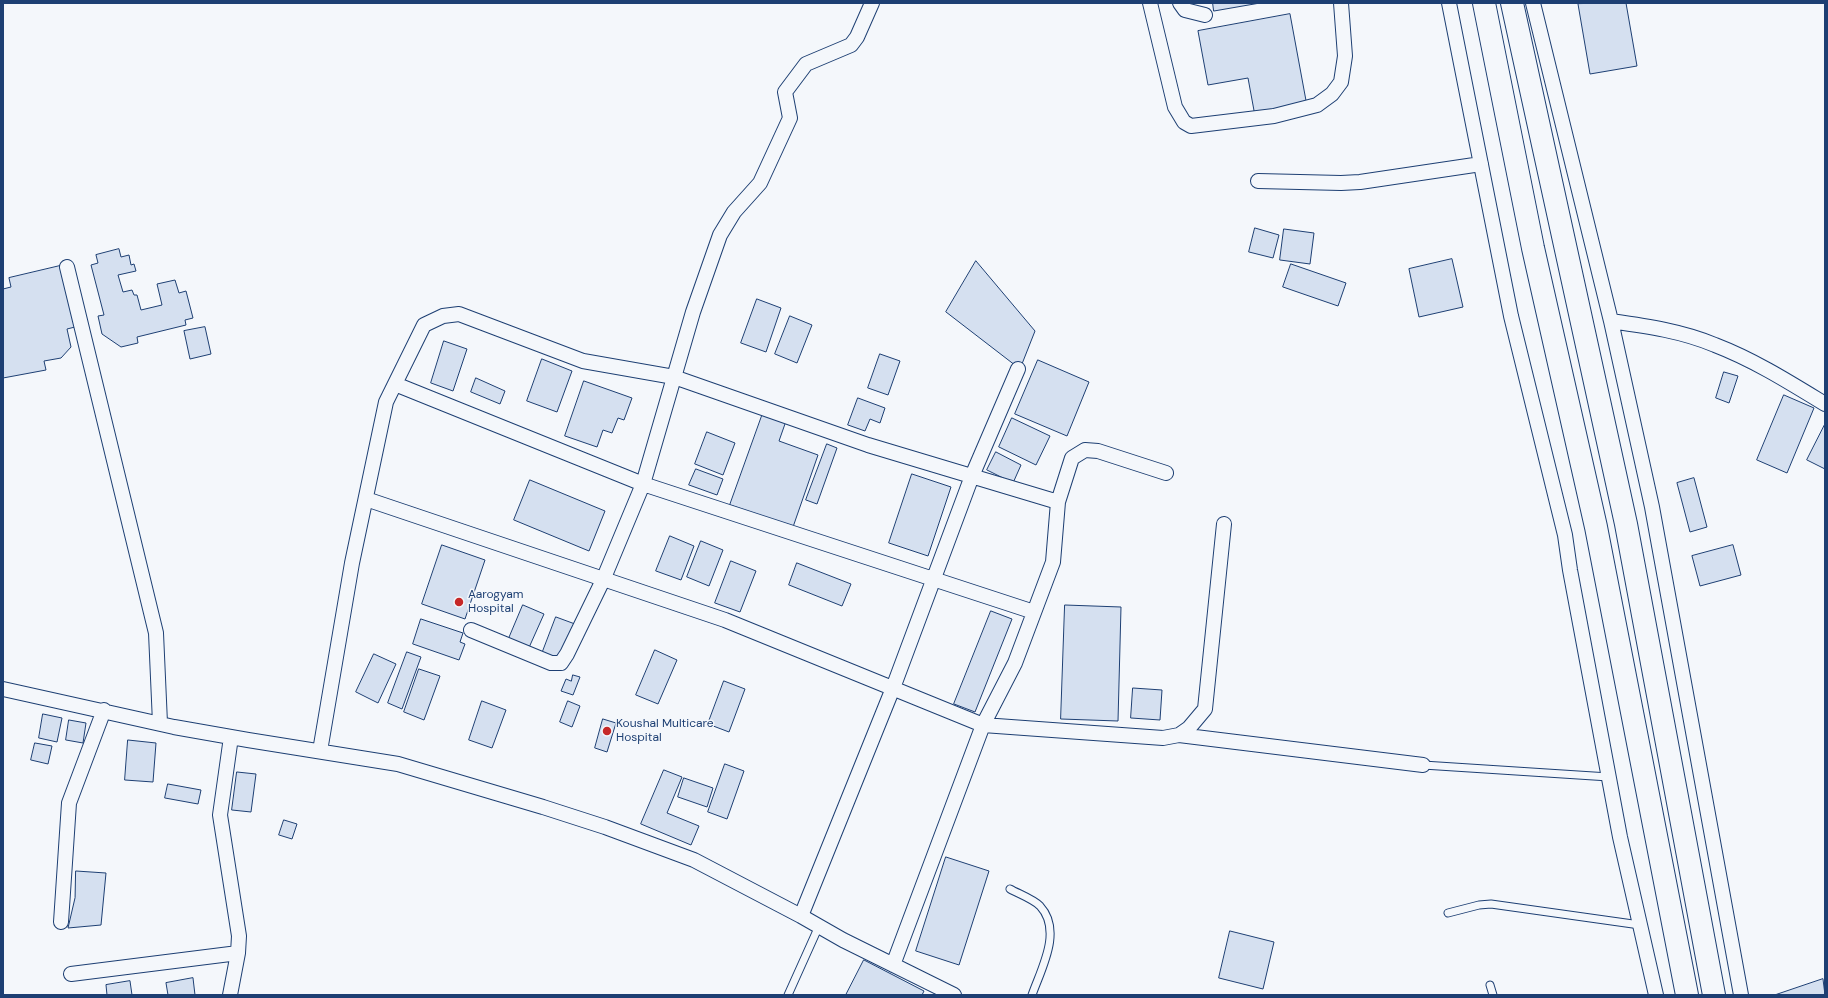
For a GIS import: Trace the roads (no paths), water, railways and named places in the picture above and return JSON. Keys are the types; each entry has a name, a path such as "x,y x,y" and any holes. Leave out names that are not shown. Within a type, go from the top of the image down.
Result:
{"highway":[{"path":"1484,3 1533,248 1596,527 1687,995"},
{"path":"1512,3 1626,524 1714,995"}],"street":[{"path":"471,630 551,663 561,663 568,654 603,580 643,484 693,312 720,235 734,212 760,183 790,118 785,92 806,64 851,45 857,37 872,3"},
{"path":"1150,3 1175,107 1184,122 1191,126 1274,116 1317,105 1332,94 1341,82 1345,56 1341,3"},
{"path":"1180,3 1186,10 1205,16"},
{"path":"1449,3 1511,316 1565,535 1570,570 1609,776 1656,995"},
{"path":"1532,3 1611,321 1652,507 1741,995"},
{"path":"1258,181 1354,182 1481,164"},
{"path":"67,267 156,633 160,723"},
{"path":"320,751 352,563 386,402 424,325 443,316 460,314 583,361 674,377 868,445 1058,502"},
{"path":"1611,321 1675,332 1714,344 1760,364 1825,404"},
{"path":"802,916 893,688 972,476 1018,369"},
{"path":"395,384 643,484 1034,612"},
{"path":"893,965 983,725 1015,663 1053,562 1058,502 1072,458 1085,450 1098,451 1166,473"},
{"path":"366,499 725,620 983,725 1163,738 1179,735 1423,764"},
{"path":"1179,735 1188,728 1205,709 1224,524"},
{"path":"3,689 231,737 405,766 605,827 694,860 802,916 843,940 954,995"},
{"path":"61,922 69,803 104,710"},
{"path":"230,995 238,953 239,936 220,815 231,737"},
{"path":"72,974 238,953"}],"lane":[{"path":"1423,764 1609,776"},
{"path":"1010,889 1040,906 1047,917 1051,931 1049,945 1032,995"},
{"path":"1448,913 1479,905 1491,904 1640,925"},
{"path":"788,995 818,926"},
{"path":"1490,985 1493,995"}],"place":[{"name":"Aarogyam Hospital","path":"459,602"},
{"name":"Koushal Multicare Hospital","path":"607,731"}]}
